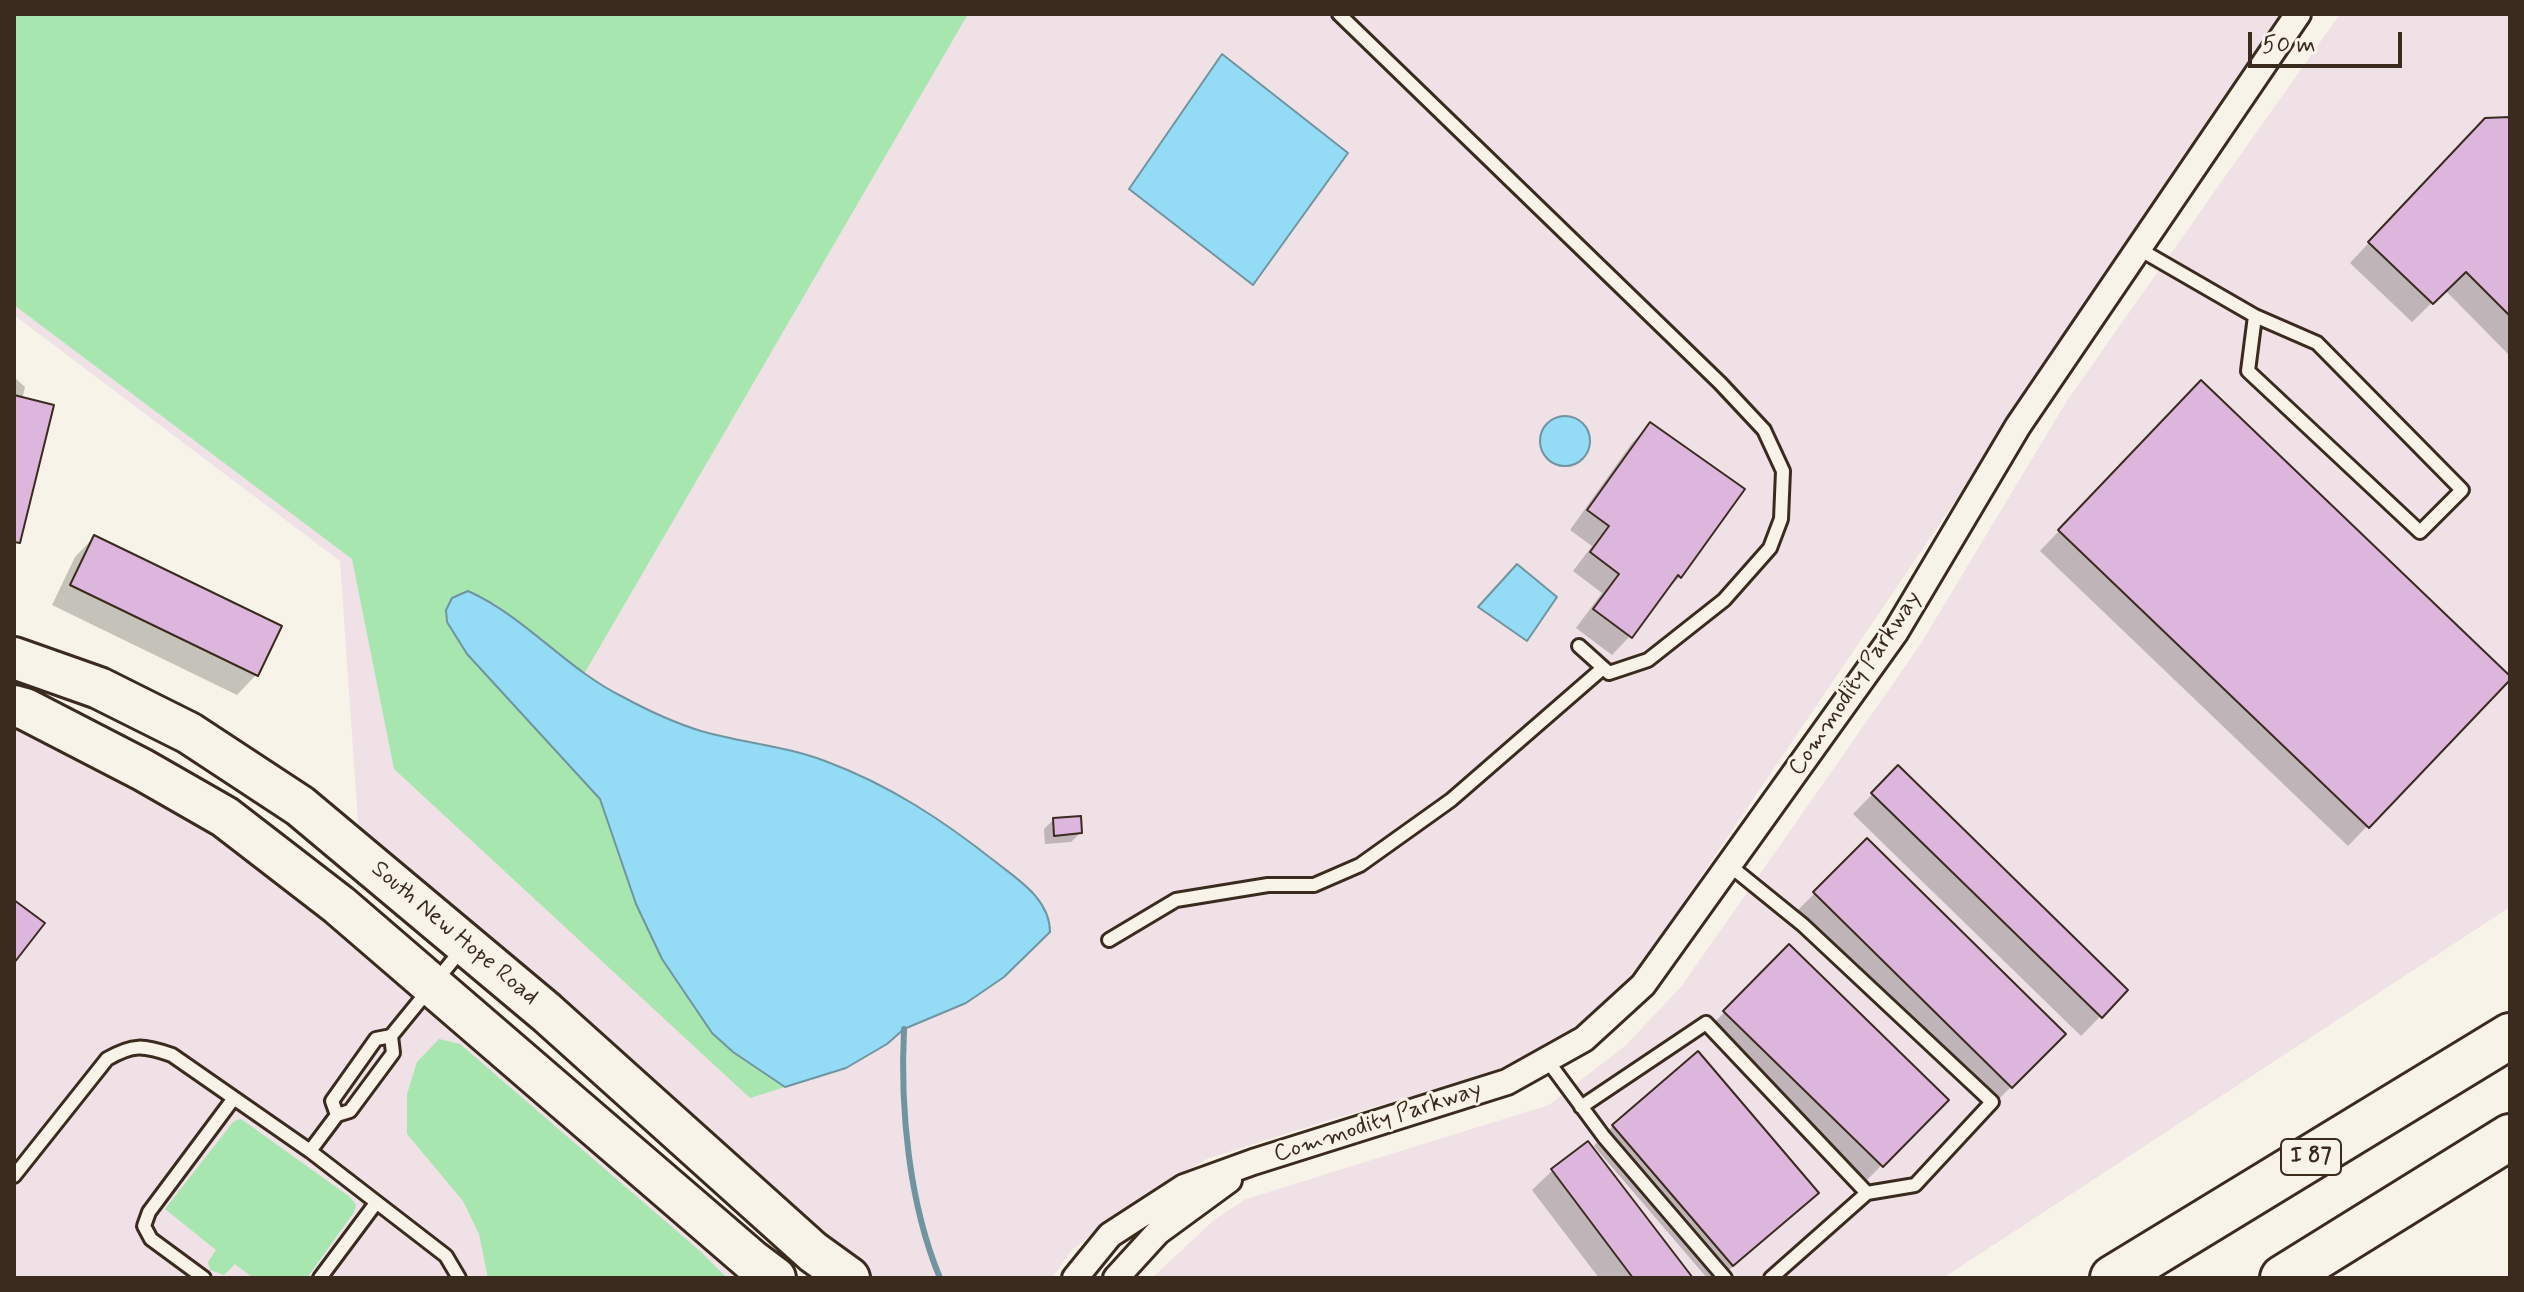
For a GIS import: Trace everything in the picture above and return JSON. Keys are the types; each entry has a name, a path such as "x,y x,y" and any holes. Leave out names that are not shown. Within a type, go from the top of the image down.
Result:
{"highway":[{"name":"I 87","path":"2113,1278 2510,1036"},
{"path":"2283,1278 2510,1137"}],"main road":[{"name":"South New Hope Road","path":"14,658 99,688 189,733 300,806 546,1012 813,1252 849,1278"},
{"path":"14,706 142,769 225,817 339,905 775,1278"}],"street":[{"name":"Commodity Parkway","path":"1075,1278 1110,1235 1184,1187 1253,1162 1507,1082 1584,1039 1643,985 1895,633 2018,426 2298,14"},
{"name":"Commodity Parkway","path":"1116,1278 1158,1232 1253,1162"}],"lane":[{"path":"1339,14 1720,383 1764,430 1783,471 1781,519 1770,548 1724,600 1648,660 1609,673 1579,646"},
{"path":"2139,249 2255,316 2317,343 2462,490 2420,532 2248,371 2255,316"},
{"path":"1109,940 1176,900 1268,885 1314,885 1360,865 1451,800 1603,668"},
{"path":"1729,865 1803,925 1992,1102 1915,1185 1867,1193 1771,1278"},
{"path":"337,1115 332,1101 376,1039 391,1036 466,944"},
{"path":"1581,1107 1706,1023 1867,1193"},
{"path":"310,1151 337,1115 350,1111 393,1053 391,1036"},
{"path":"14,1176 107,1059 127,1047 149,1047 172,1055 310,1151 446,1256 459,1278"},
{"path":"1547,1060 1604,1137 1725,1278"},
{"path":"204,1278 151,1239 144,1226 149,1212 234,1098"},
{"path":"320,1278 376,1203"}],"shaded area":[{"path":"14,14 2285,14 1636,972 1585,1020 1528,1058 1464,1081 1207,1159 1120,1211 1070,1252 1052,1278 873,1278 359,836 340,561 14,315"},
{"path":"2340,14 2510,14 2510,907 1943,1278 1152,1278 1214,1220 1246,1199 1549,1105 1625,1046 1681,987 1920,645 2068,399"},
{"path":"14,723 217,825 745,1278 14,1278"}],"green space":[{"path":"14,14 968,14 584,674 494,603 467,654 600,799 636,904 662,959 712,1033 733,1052 785,1087 750,1098 394,769 352,559 14,305"},
{"path":"439,1039 460,1044 701,1252 727,1278 488,1278 479,1234 463,1201 407,1134 407,1094 417,1062"},
{"path":"241,1119 350,1197 356,1205 307,1278 253,1278 235,1264 224,1275 210,1270 208,1262 216,1250 165,1209 234,1121"}],"water":[{"path":"1222,54 1348,153 1253,285 1129,189"},
{"path":"1565,416 1583,423 1590,441 1583,459 1565,466 1547,459 1540,441 1547,423"},
{"path":"1517,564 1557,597 1527,641 1478,607"},
{"path":"468,591 509,615 602,685 651,711 701,731 825,761 872,781 916,805 1024,884 1045,910 1050,932 1004,977 966,1003 904,1029 887,1044 846,1068 785,1087 733,1052 712,1033 662,959 636,904 600,799 467,654 447,622 446,610 452,598"}],"building":[{"path":"2510,117 2510,316 2466,272 2433,304 2368,242 2485,118"},
{"path":"2201,380 2510,676 2510,680 2369,828 2058,530"},
{"path":"14,395 54,405 20,543 14,542"},
{"path":"1650,422 1745,489 1681,578 1678,575 1632,638 1593,609 1619,574 1590,552 1609,526 1587,510"},
{"path":"94,535 282,626 258,676 70,585"},
{"path":"1898,765 2128,990 2102,1018 1871,793"},
{"path":"1081,816 1082,833 1054,836 1053,818"},
{"path":"1867,838 2066,1034 2012,1088 1813,892"},
{"path":"14,900 45,923 14,963"},
{"path":"1789,944 1949,1100 1883,1167 1723,1011"},
{"path":"1698,1051 1819,1193 1733,1266 1612,1125"},
{"path":"1588,1141 1693,1278 1633,1278 1551,1169"}],"waterway":[{"path":"904,1029 905,1123 909,1156 921,1219 940,1278"}]}
